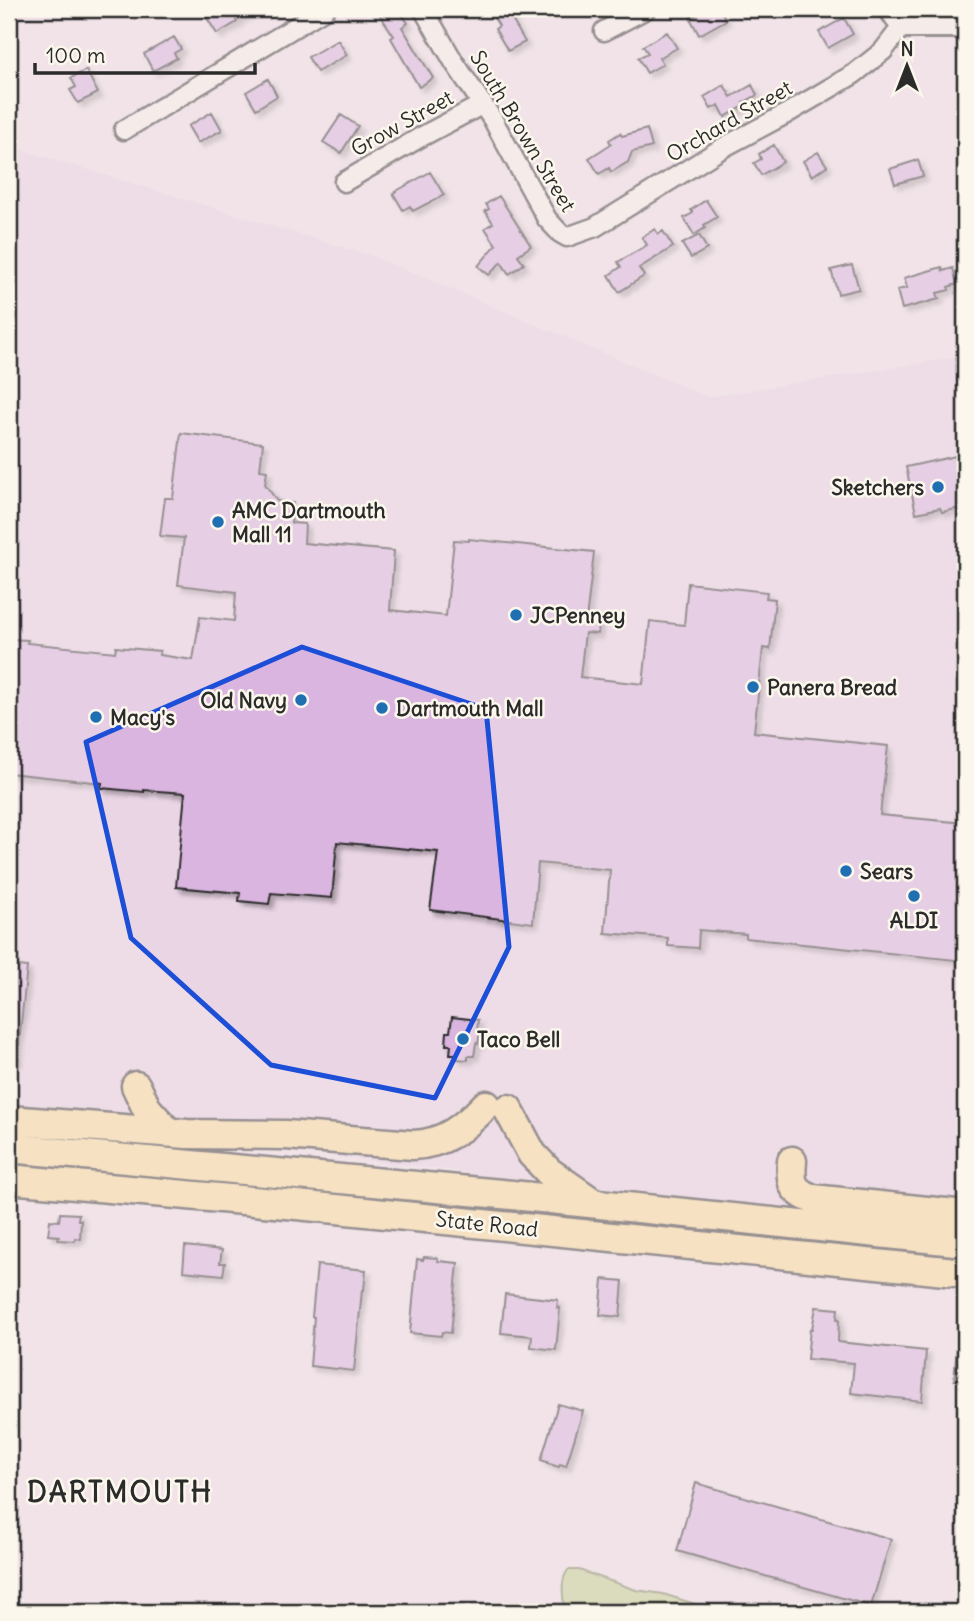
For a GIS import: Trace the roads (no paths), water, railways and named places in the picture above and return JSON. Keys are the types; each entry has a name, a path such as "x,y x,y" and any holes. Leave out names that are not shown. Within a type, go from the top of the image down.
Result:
{"main road":[{"path":"104,1127 136,1086 147,1109 168,1132"},
{"path":"9,1119 168,1132 286,1135 425,1145 447,1138 497,1107 532,1154 550,1172 594,1204"},
{"path":"232,1135 386,1183"},
{"name":"State Road","path":"9,1148 965,1242"},
{"path":"792,1161 792,1184 801,1194 813,1199 965,1215"},
{"name":"State Road","path":"9,1179 297,1205 965,1273"}],"street":[{"path":"124,130 325,9"},
{"name":"South Brown Street","path":"424,9 454,62 483,104 547,219 565,237"},
{"path":"604,31 646,9"},
{"path":"897,17 965,25"},
{"name":"Orchard Street","path":"565,237 595,227 724,147 854,74 883,51 897,17"},
{"name":"Grow Street","path":"344,182 483,104"}],"place":[{"name":"Sketchers","path":"938,487"},
{"name":"AMC Dartmouth Mall 11","path":"218,522"},
{"name":"JCPenney","path":"516,615"},
{"name":"Panera Bread","path":"753,687"},
{"name":"Old Navy","path":"301,700"},
{"name":"Dartmouth Mall","path":"382,708"},
{"name":"Macy's","path":"96,717"},
{"name":"Sears","path":"846,871"},
{"name":"ALDI","path":"914,896"},
{"name":"Taco Bell","path":"463,1039"}],"district":[{"name":"DARTMOUTH","path":"120,1492"}]}
